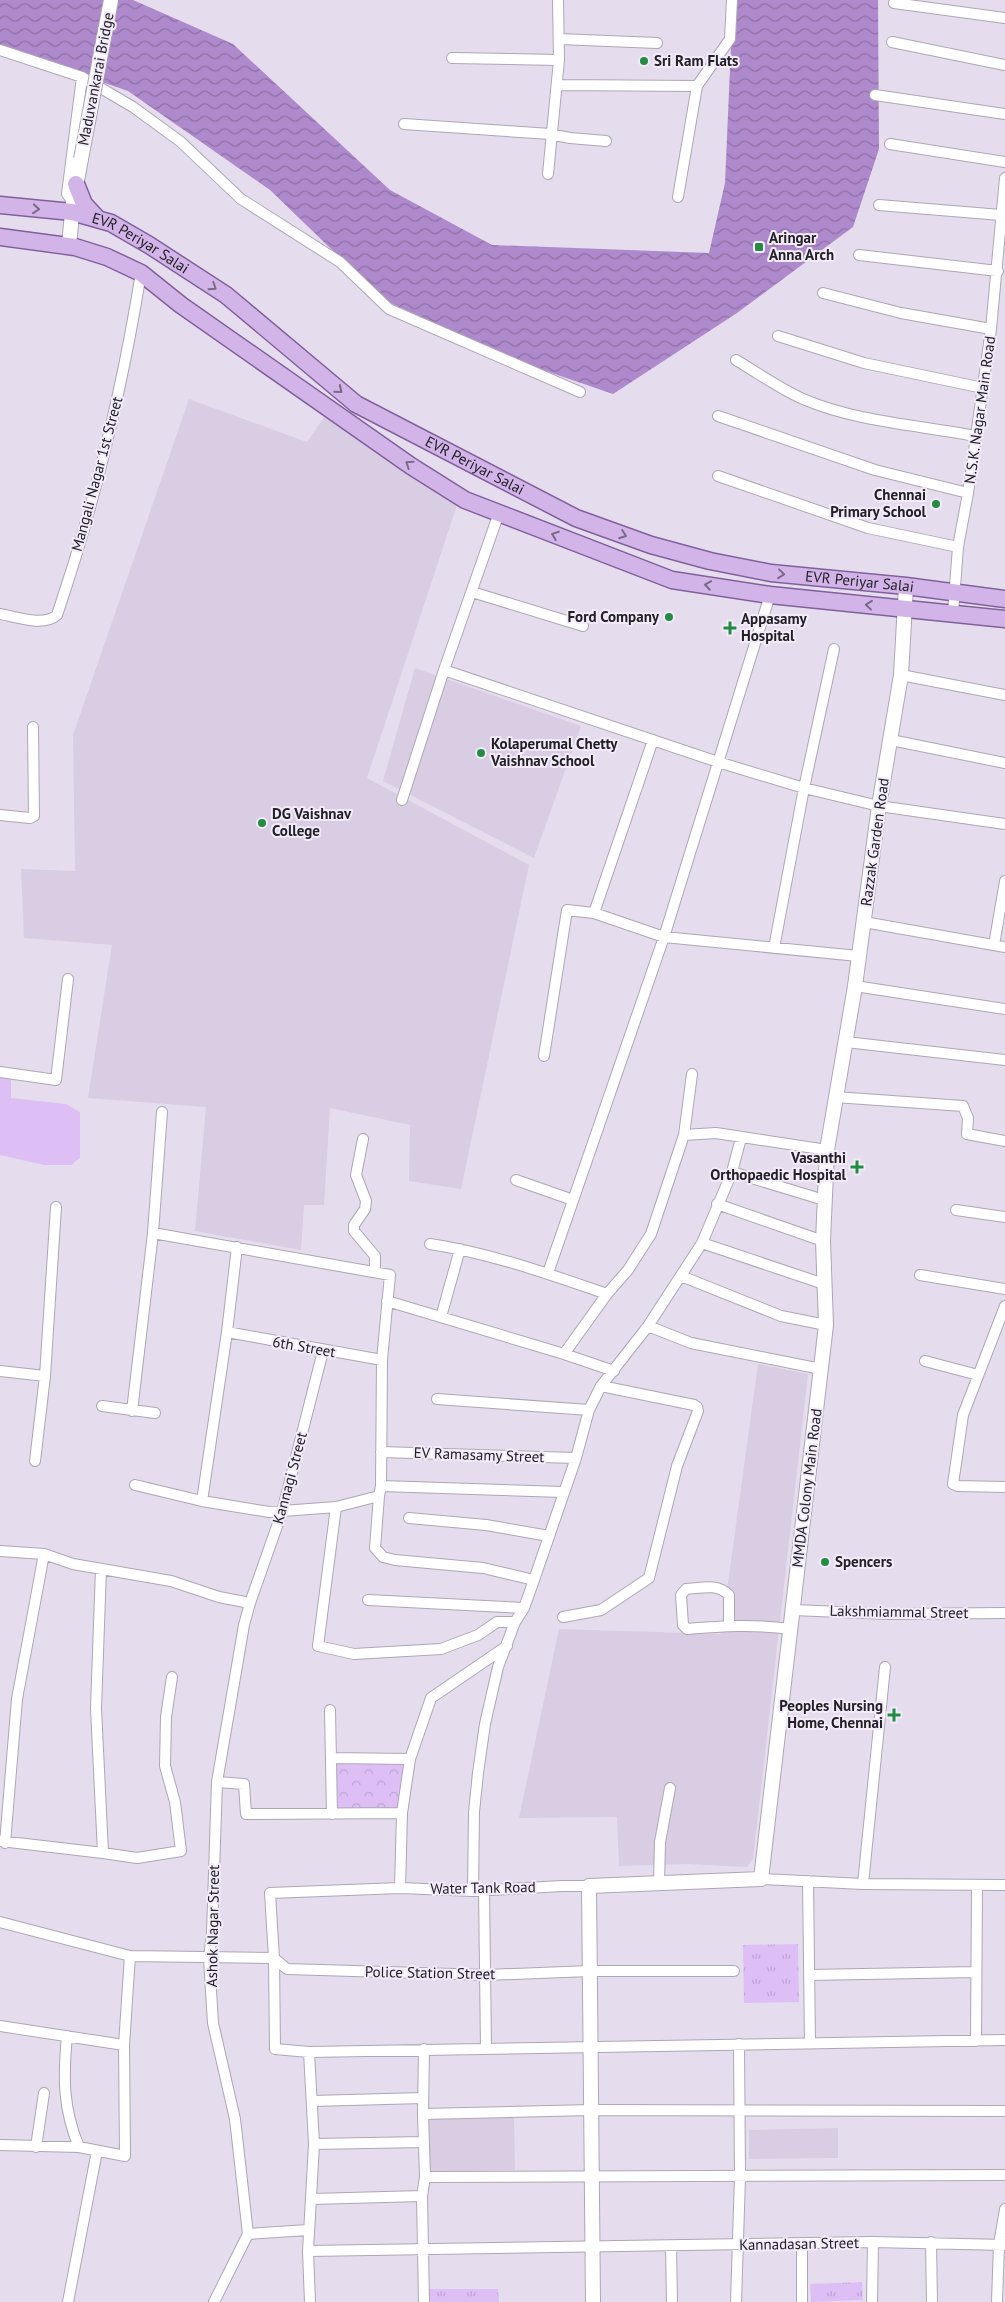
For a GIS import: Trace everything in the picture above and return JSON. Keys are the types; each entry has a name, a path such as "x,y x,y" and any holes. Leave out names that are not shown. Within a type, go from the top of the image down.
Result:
{"main road":[{"path":"76,184 87,210 96,218"},
{"name":"EVR Periyar Salai","path":"0,205 72,207 110,223 148,244 226,295 356,404 576,518 651,545 710,561 771,573 906,586 1005,599"},
{"name":"EVR Periyar Salai","path":"0,237 69,246 107,257 141,274 181,305 411,466 465,500 672,580 770,595 1005,619"}],"street":[{"name":"Maduvankarai Bridge","path":"69,246 72,207 111,0"},
{"path":"548,174 550,134 559,60 558,0"},
{"path":"678,197 697,86 730,39 732,0"},
{"path":"894,3 1005,18"},
{"path":"559,39 657,43"},
{"path":"892,42 1005,65"},
{"path":"0,50 82,77 133,107 181,142 242,199 340,262 389,309 580,392"},
{"path":"452,58 559,60"},
{"path":"72,207 67,194 82,77"},
{"path":"557,85 697,86"},
{"path":"875,95 1005,114"},
{"path":"404,124 550,134 606,141"},
{"path":"890,144 1005,162"},
{"name":"N.S.K. Nagar Main Road","path":"953,613 953,593 958,547 968,493 998,271 1005,178"},
{"path":"879,205 1002,215"},
{"path":"859,255 998,271"},
{"name":"Mangali Nagar 1st Street","path":"0,614 43,621 52,619 57,615 98,481 118,399 141,274"},
{"path":"823,293 901,313 991,329"},
{"path":"778,336 864,363 983,388"},
{"path":"736,360 802,398 833,409 884,422 975,436"},
{"path":"718,416 875,470 968,493"},
{"path":"718,476 868,528 958,547"},
{"path":"402,800 444,670 499,514"},
{"name":"Razzak Garden Road","path":"835,1097 855,986 879,806 902,675 906,586"},
{"path":"472,592 583,626"},
{"path":"548,1273 664,937 770,595"},
{"path":"774,948 804,788 834,649"},
{"path":"444,670 718,762 804,788 879,806 1005,824"},
{"path":"902,675 1005,695"},
{"path":"0,815 30,818 34,816 33,727"},
{"path":"594,913 653,740"},
{"path":"891,740 1005,763"},
{"path":"994,946 1005,881"},
{"path":"544,1056 567,910 594,913 664,937 858,956"},
{"path":"864,922 1005,947"},
{"path":"0,1072 56,1080 68,979"},
{"path":"855,986 1005,1009"},
{"path":"846,1042 1005,1060"},
{"path":"564,1354 607,1294 628,1270 651,1234 684,1135 692,1074"},
{"path":"835,1097 963,1106 968,1118 967,1134 1005,1141"},
{"name":"MMDA Colony Main Road","path":"761,1879 826,1325 823,1241 824,1200 827,1150 835,1097"},
{"path":"132,1411 153,1233 162,1112"},
{"path":"684,1135 716,1133 827,1150"},
{"path":"473,1891 474,1812 478,1773 485,1724 498,1667 534,1580 576,1458 589,1410 601,1386 614,1372 648,1326 702,1243 732,1172 741,1138"},
{"path":"363,1139 356,1175 366,1201 365,1209 354,1225 354,1231 375,1256 375,1272"},
{"path":"732,1172 824,1200"},
{"path":"516,1180 574,1200"},
{"path":"717,1204 823,1241"},
{"path":"35,1462 45,1376 56,1207"},
{"path":"956,1210 1005,1217"},
{"path":"153,1233 390,1275 382,1360 380,1491 375,1548 383,1557 396,1560 483,1568 534,1580"},
{"path":"702,1243 824,1284"},
{"path":"430,1244 460,1249 548,1273 607,1294"},
{"path":"202,1501 227,1332 237,1247"},
{"path":"441,1317 460,1249"},
{"path":"920,1275 1005,1289"},
{"path":"681,1276 781,1316 826,1325"},
{"path":"387,1301 564,1354 614,1372"},
{"path":"1005,1306 963,1415 954,1484 958,1486 1005,1487"},
{"path":"648,1326 691,1343 821,1369"},
{"name":"6th Street","path":"227,1332 323,1351 382,1360"},
{"name":"Kannagi Street","path":"250,1603 282,1512 323,1351"},
{"path":"926,1361 978,1375"},
{"path":"0,1371 45,1376"},
{"path":"563,1617 601,1610 650,1578 677,1466 698,1411 698,1407 694,1405 601,1386"},
{"path":"437,1399 589,1410"},
{"path":"102,1406 155,1414"},
{"name":"EV Ramasamy Street","path":"381,1452 576,1458"},
{"path":"135,1485 202,1501 282,1512 336,1507 380,1491 563,1492"},
{"path":"336,1507 318,1646 354,1654 441,1649 478,1635 497,1622 515,1622"},
{"path":"409,1518 486,1525 549,1536"},
{"path":"0,1551 44,1554 73,1564 171,1581 219,1597 250,1603"},
{"path":"44,1554 17,1699 2,1842 137,1858 181,1851 175,1802 166,1766 166,1717 172,1677"},
{"path":"101,1569 96,1708 103,1853"},
{"path":"729,1626 729,1595 722,1588 715,1586 686,1589 681,1595 683,1625 687,1629 729,1626 741,1624 791,1629"},
{"path":"368,1600 524,1608"},
{"name":"Ashok Nagar Street","path":"248,2234 235,2120 213,2023 209,1958 212,1934 218,1782 250,1603"},
{"name":"Lakshmiammal Street","path":"793,1610 890,1614 1005,1613"},
{"path":"400,1888 402,1813 410,1759 431,1698 508,1645"},
{"path":"863,1884 885,1667"},
{"path":"330,1710 332,1814"},
{"path":"331,1758 410,1759"},
{"path":"218,1782 244,1784 246,1814 402,1813"},
{"path":"659,1883 660,1842 670,1788"},
{"path":"761,1879 863,1884 1005,1885"},
{"name":"Water Tank Road","path":"274,1958 270,1893 400,1888 473,1891 761,1879"},
{"path":"808,1882 810,2043"},
{"path":"976,2041 977,1885"},
{"path":"589,1886 593,2302"},
{"path":"484,1890 486,2048"},
{"path":"0,1922 130,1956 274,1958 275,2049 309,2052 1005,2040"},
{"path":"0,2145 79,2147 125,2156 124,2045 130,1956"},
{"name":"Police Station Street","path":"274,1958 287,1969 486,1975 590,1971 734,1971"},
{"path":"809,1975 976,1972"},
{"path":"0,2026 124,2045"},
{"path":"67,2036 65,2098 71,2129 79,2147"},
{"path":"736,2302 740,2177 739,2044"},
{"path":"424,2049 423,2114 425,2177 422,2196 424,2302"},
{"path":"309,2052 314,2144 312,2199 308,2230 310,2302"},
{"path":"36,2147 44,2093"},
{"path":"312,2101 423,2098"},
{"path":"423,2114 591,2110 1005,2111"},
{"path":"314,2144 424,2142"},
{"path":"68,2302 97,2151"},
{"path":"425,2177 1005,2175"},
{"path":"312,2199 422,2196"},
{"path":"998,2302 1005,2209"},
{"path":"214,2302 248,2234 308,2230"},
{"path":"872,2242 872,2302"},
{"name":"Kannadasan Street","path":"308,2251 802,2245 872,2242 1002,2245"},
{"path":"931,2242 932,2302"},
{"path":"802,2245 802,2302"},
{"path":"670,2246 672,2302"}],"shaded area":[{"name":"DG Vaishnav College","path":"189,399 307,442 324,417 457,505 367,778 529,865 461,1189 409,1181 410,1125 330,1108 324,1205 304,1205 301,1250 195,1231 206,1107 88,1098 112,945 24,938 21,869 75,871 73,735"},
{"name":"Kolaperumal Chetty Vaishnav School","path":"415,668 581,726 534,858 383,781"},
{"path":"758,1364 808,1374 753,1859 747,1867 688,1864 619,1866 617,1817 519,1818 559,1629 721,1634"},
{"path":"514,2115 515,2170 429,2172 429,2117"},
{"path":"838,2128 838,2158 749,2159 749,2130"}],"green space":[{"path":"0,1077 11,1079 11,1098 66,1104 80,1112 80,1158 71,1165 44,1165 0,1155"},
{"path":"333,1759 406,1762 399,1812 332,1811"},
{"path":"798,1944 799,2002 744,2003 743,1945"},
{"path":"862,2282 863,2300 811,2302 810,2284"},
{"path":"427,2289 498,2289 499,2302 427,2302"}],"water":[{"path":"0,0 133,0 233,44 390,190 492,245 709,253 725,183 733,0 878,0 879,149 853,227 737,313 613,394 514,360 384,300 270,190 128,91 0,47"}],"place":[{"name":"Sri Ram Flats","path":"644,61"},
{"name":"Aringar Anna Arch","path":"759,247"},
{"name":"Chennai Primary School","path":"936,504"},
{"name":"Ford Company","path":"669,617"},
{"name":"Appasamy Hospital","path":"730,628"},
{"name":"Kolaperumal Chetty Vaishnav School","path":"481,753"},
{"name":"DG Vaishnav College","path":"262,823"},
{"name":"Vasanthi Orthopaedic Hospital","path":"857,1167"},
{"name":"Spencers","path":"825,1562"},
{"name":"Peoples Nursing Home, Chennai","path":"894,1715"}]}
